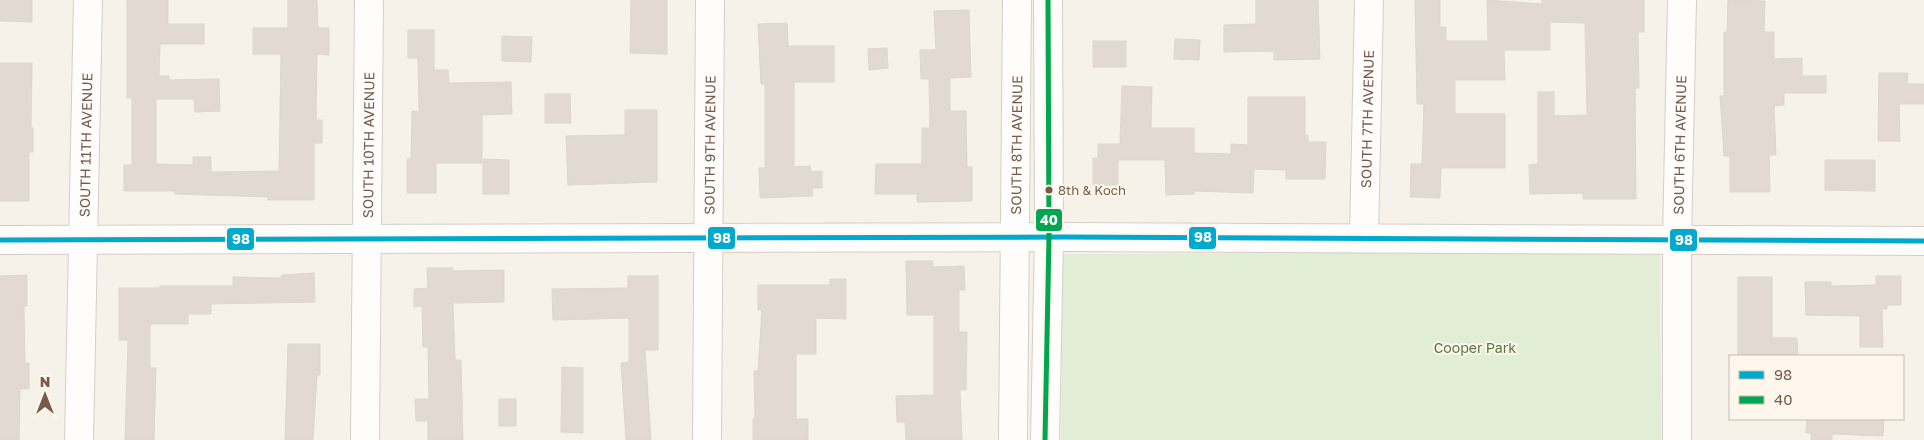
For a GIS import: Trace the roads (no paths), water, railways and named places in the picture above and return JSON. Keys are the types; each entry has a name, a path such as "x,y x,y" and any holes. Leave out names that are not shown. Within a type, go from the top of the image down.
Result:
{"street":[{"name":"SOUTH 11TH AVENUE","path":"79,440 88,0"},
{"name":"SOUTH 10TH AVENUE","path":"365,440 369,0"},
{"name":"SOUTH 9TH AVENUE","path":"707,440 710,0"},
{"name":"SOUTH 8TH AVENUE","path":"1013,440 1017,0"},
{"path":"1046,440 1049,237 1048,0"},
{"name":"SOUTH 7TH AVENUE","path":"1364,238 1369,0"},
{"name":"SOUTH 6TH AVENUE","path":"1677,440 1677,239 1682,0"},
{"path":"0,240 1049,237 1924,241"}],"place":[{"name":"8th & Koch","path":"1049,190"}],"park label":[{"name":"Cooper Park","path":"1475,347"}]}
